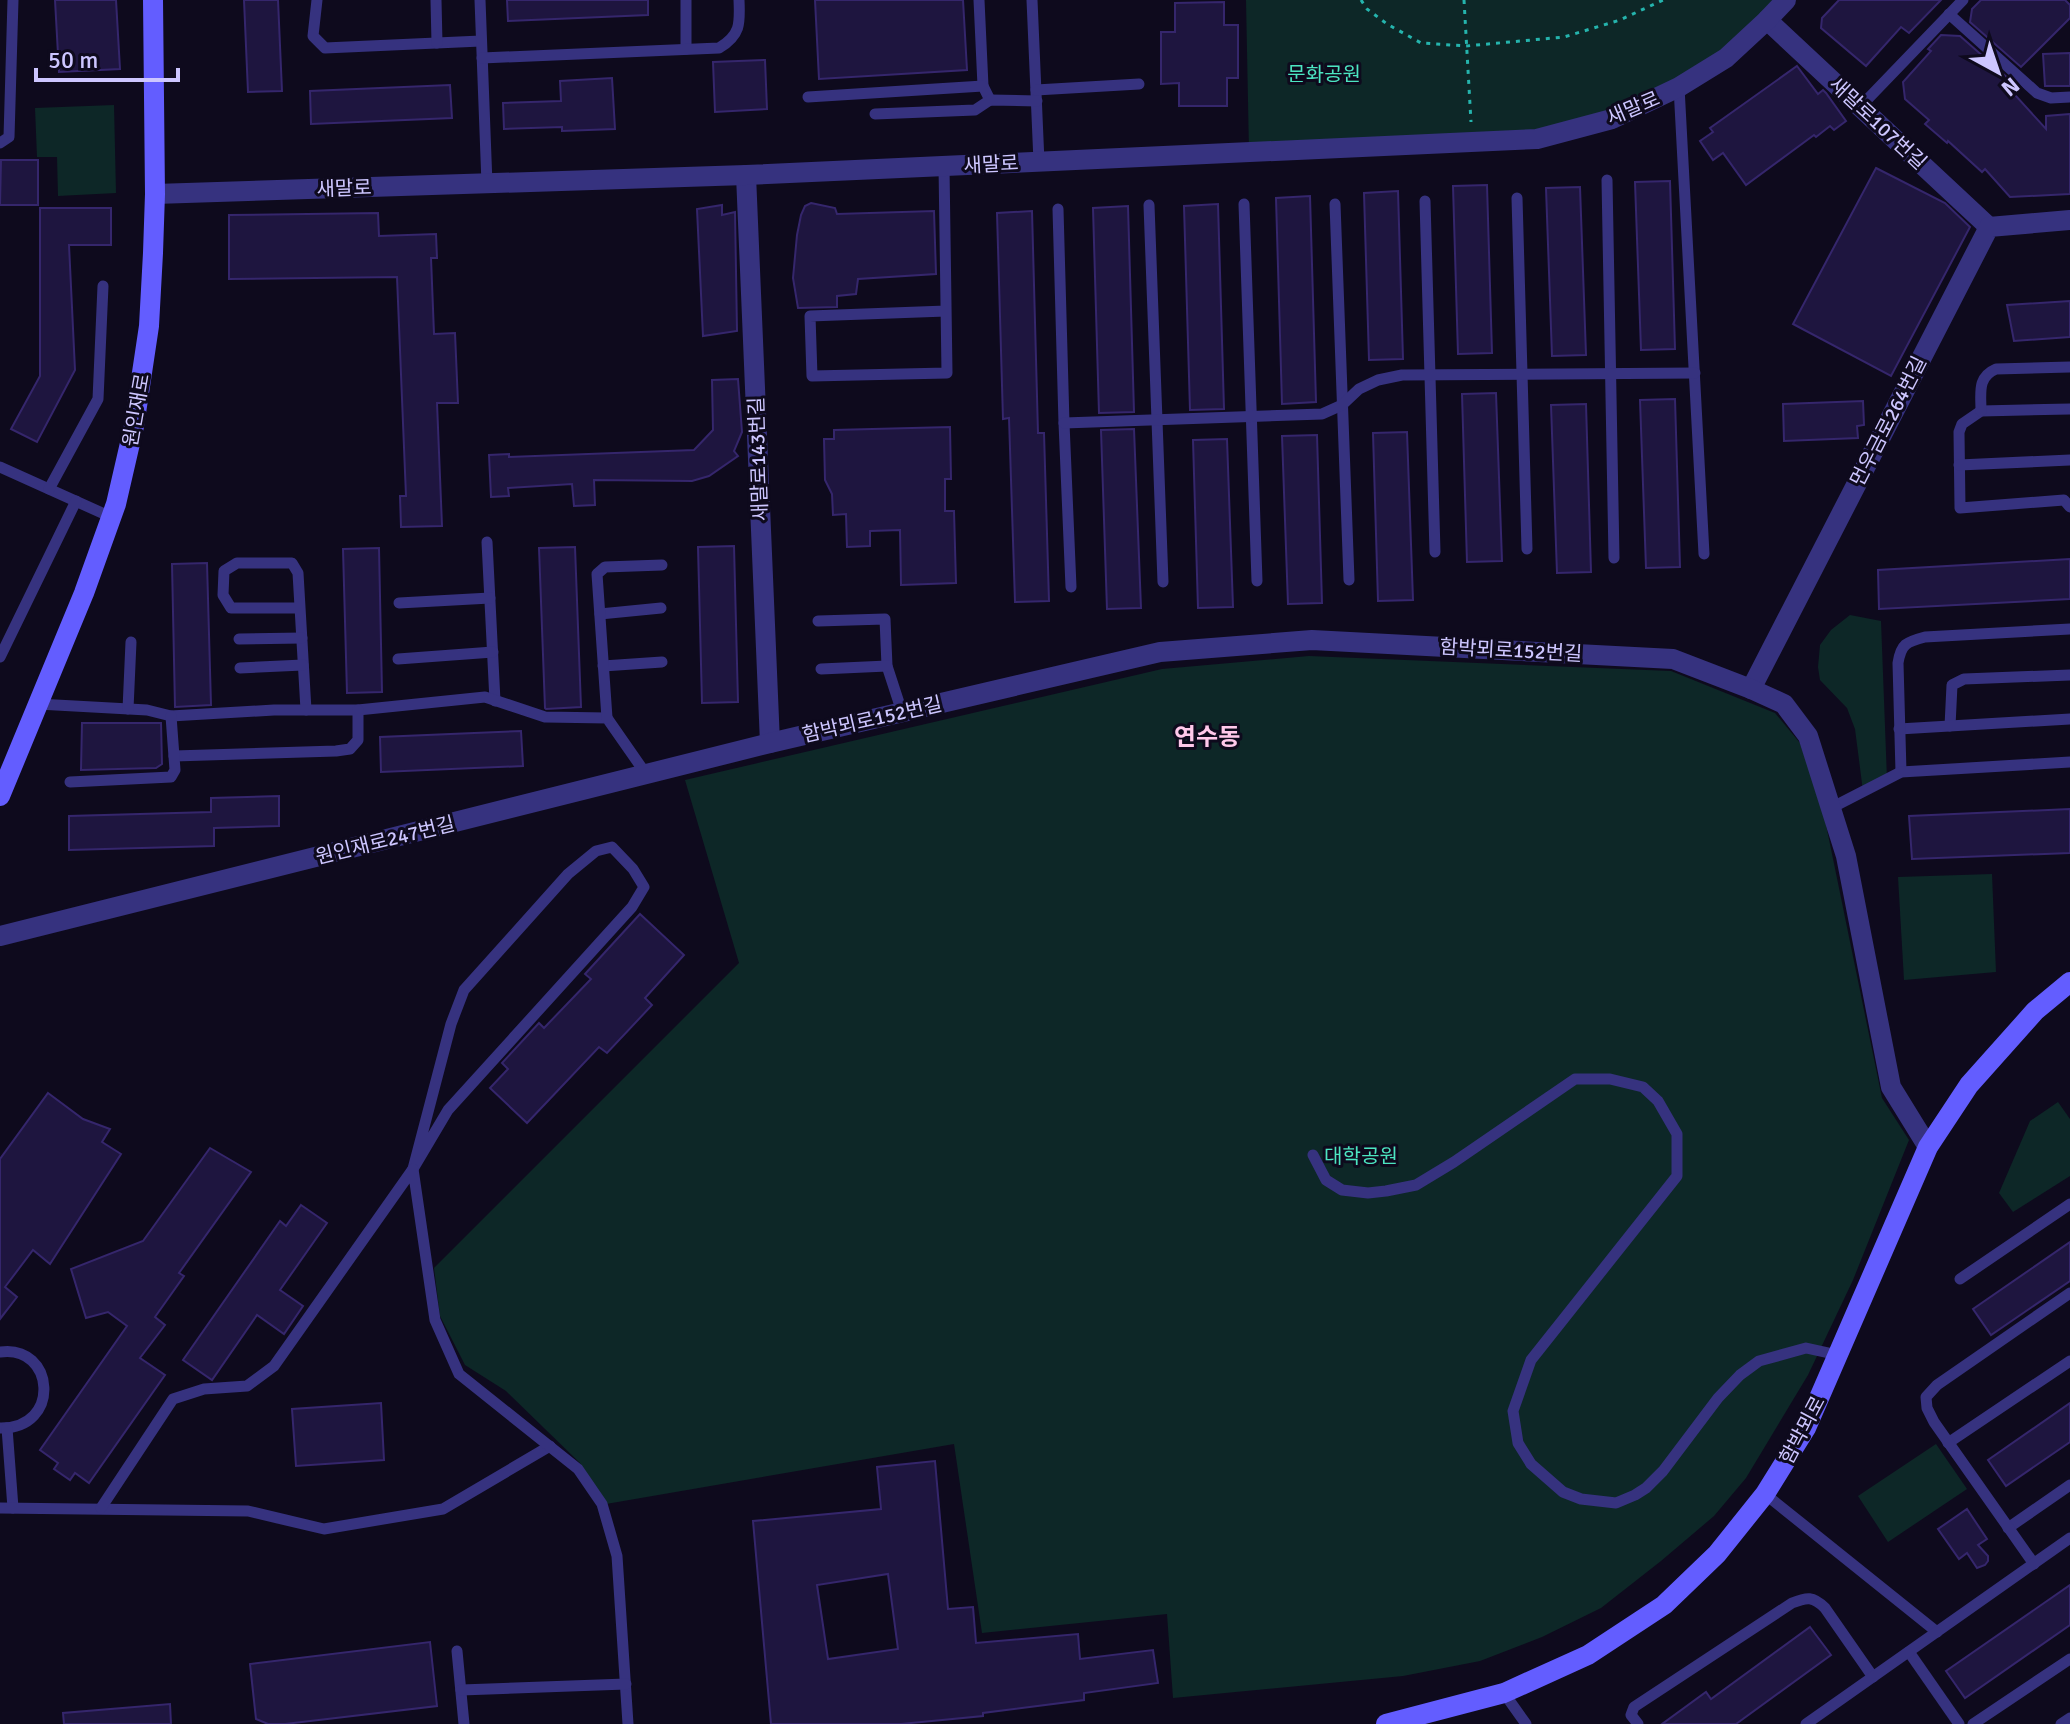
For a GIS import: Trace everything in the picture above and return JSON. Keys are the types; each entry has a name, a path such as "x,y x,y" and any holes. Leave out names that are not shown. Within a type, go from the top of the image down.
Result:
{"main road":[{"name":"원인재로","path":"0,796 84,593 116,504 134,426 149,326 155,194 153,0"},
{"name":"함박뫼로","path":"1386,1724 1504,1693 1588,1655 1664,1605 1717,1554 1765,1494 1806,1428 1928,1147 1969,1085 2035,1011 2070,982"}],"street":[{"name":"새말로","path":"155,194 746,175 1537,139 1612,119 1679,87 1726,58 1786,0"},
{"name":"새말로107번길","path":"1767,20 1989,227"},
{"name":"새말로143번길","path":"746,175 770,743"},
{"path":"1989,227 2070,220"},
{"name":"먼우금로264번길","path":"1751,689 1989,227"},
{"name":"함박뫼로152번길","path":"770,743 1160,652 1312,640 1673,659 1784,704 1808,736 1846,856 1891,1087 1928,1147"},
{"name":"원인재로247번길","path":"0,936 770,743"}],"lane":[{"path":"0,143 9,137 13,0"},
{"path":"317,0 313,36 325,48 481,41"},
{"path":"436,0 437,43"},
{"path":"480,0 487,184"},
{"path":"686,0 686,49"},
{"path":"482,58 719,48 735,35 740,23 739,0"},
{"path":"979,0 983,86 990,100"},
{"path":"1032,0 1039,162"},
{"path":"1860,107 1963,0"},
{"path":"1949,14 2037,93 2051,98 2070,97"},
{"path":"875,114 975,110 990,100 1139,84"},
{"path":"808,97 983,86"},
{"path":"1679,87 1704,554"},
{"path":"944,166 947,373 812,376 810,316 946,311"},
{"path":"1607,180 1614,558"},
{"path":"1517,198 1527,549"},
{"path":"1425,201 1435,552"},
{"path":"1244,204 1257,581"},
{"path":"1335,204 1349,580"},
{"path":"1149,205 1163,582"},
{"path":"1058,209 1071,587"},
{"path":"49,489 98,399 103,286"},
{"path":"1981,411 1981,381 1986,373 1996,369 2070,367"},
{"path":"1064,423 1322,414 1342,405 1359,389 1378,380 1402,375 1695,373"},
{"path":"2070,409 1981,411 1962,424 1959,432 1960,508 2064,500 2070,507"},
{"path":"1959,465 2070,460"},
{"path":"0,467 111,517"},
{"path":"0,657 76,501"},
{"path":"487,542 495,701"},
{"path":"300,608 231,608 223,595 224,571 237,563 292,563 298,573 306,710"},
{"path":"646,774 607,718 597,574 605,567 662,565"},
{"path":"399,603 490,598"},
{"path":"600,614 661,608"},
{"path":"818,621 885,619 887,666 902,712"},
{"path":"1901,772 1898,663 1900,650 1909,641 1925,637 2070,629"},
{"path":"239,639 302,638"},
{"path":"128,709 131,642"},
{"path":"398,659 493,652"},
{"path":"603,666 662,662"},
{"path":"240,668 303,665"},
{"path":"821,669 887,666"},
{"path":"1950,726 1952,685 1964,679 2070,675"},
{"path":"38,704 147,710 171,716 274,710 358,710 485,697 545,717 607,718"},
{"path":"174,756 350,749 358,740 358,710"},
{"path":"70,782 171,777 175,770 171,716"},
{"path":"1899,729 2070,719"},
{"path":"1831,808 1901,772 2070,762"},
{"path":"101,1508 173,1399 204,1389 247,1386 274,1366 413,1169 448,1110 632,907 644,887 633,869 612,847 596,851 568,874 464,990 451,1024 413,1169 435,1320 459,1374 578,1469 602,1504 617,1556 628,1724"},
{"path":"1313,1155 1326,1180 1342,1190 1368,1193 1386,1191 1416,1185 1575,1079 1610,1079 1643,1087 1658,1101 1677,1134 1677,1176 1531,1360 1513,1411 1518,1443 1531,1464 1563,1492 1581,1499 1616,1503 1646,1488 1663,1471 1718,1398 1759,1361 1806,1348 1838,1355"},
{"path":"1960,1279 2070,1204"},
{"path":"2034,1564 1934,1422 1927,1408 1926,1397 1937,1385 2070,1293"},
{"path":"0,1352 19,1353 30,1359 39,1368 45,1392 35,1416 25,1424 4,1428 6,1508 248,1511 324,1529 443,1509 550,1446"},
{"path":"1948,1443 2070,1361"},
{"path":"2008,1528 2070,1485"},
{"path":"1765,1494 1937,1632"},
{"path":"1806,1724 2070,1538"},
{"path":"1638,1724 1631,1715 1634,1707 1804,1598 1817,1600 1825,1608 1873,1677"},
{"path":"457,1651 464,1724"},
{"path":"1909,1652 1959,1724"},
{"path":"1973,1724 2070,1659"},
{"path":"461,1690 626,1684"},
{"path":"1504,1693 1526,1724"},
{"path":"2061,1724 2070,1718"}],"path":[{"path":"1361,0 1367,9 1387,24 1421,43 1466,46 1564,37 1620,20 1663,0"},
{"path":"1464,0 1473,142"}],"green space":[{"name":"문화공원","path":"1246,0 1786,0 1679,87 1537,139 1249,152"},
{"path":"114,105 116,193 58,196 57,157 37,157 35,108"},
{"path":"1850,615 1881,621 1887,779 1863,791 1855,729 1847,708 1820,680 1818,667 1820,645 1831,630"},
{"name":"대학공원","path":"1309,656 1671,671 1775,713 1800,743 1823,810 1882,1098 1909,1140 1853,1280 1808,1375 1746,1478 1714,1516 1661,1561 1601,1608 1542,1637 1480,1661 1403,1676 1173,1698 1167,1614 982,1633 954,1444 606,1504 580,1463 506,1391 465,1365 440,1316 434,1268 739,963 685,780 1162,669"},
{"path":"1992,874 1996,972 1904,980 1898,877"},
{"path":"2058,1102 2070,1119 2070,1176 2013,1212 1999,1193 2030,1121"},
{"path":"1936,1444 1967,1489 1888,1542 1858,1496"}],"building":[{"path":"55,0 116,0 120,69 59,72"},
{"path":"244,0 278,0 282,91 248,92"},
{"path":"507,0 648,0 648,15 508,21"},
{"path":"815,0 963,0 967,70 819,79"},
{"path":"1839,0 1941,0 1909,33 1901,27 1866,66 1821,28 1822,18"},
{"path":"1981,0 2065,0 2070,5 2070,18 2021,67 1970,22 1972,9"},
{"path":"1224,2 1224,25 1238,25 1238,78 1227,78 1227,106 1179,106 1179,83 1161,84 1161,32 1175,32 1175,3"},
{"path":"1941,35 1960,36 2009,79 2005,84 2046,129 2046,116 2070,114 2070,194 2010,197 1985,169 1982,172 1925,124 1929,120 1905,99 1903,82"},
{"path":"2070,53 2070,86 2045,86 2043,54"},
{"path":"765,60 767,109 715,112 713,62"},
{"path":"1797,66 1818,94 1823,90 1826,93 1846,121 1834,130 1830,126 1816,137 1814,135 1746,185 1723,153 1713,160 1700,141 1713,132 1710,128"},
{"path":"612,78 615,129 504,129 503,103 561,101 560,81"},
{"path":"450,85 452,118 311,124 310,91"},
{"path":"1,160 38,160 38,205 0,205"},
{"path":"1876,168 1945,203 1970,227 1891,376 1793,324"},
{"path":"1670,181 1675,349 1641,350 1635,182"},
{"path":"1487,185 1492,353 1458,354 1453,186"},
{"path":"1580,187 1586,355 1552,356 1546,188"},
{"path":"1398,191 1403,359 1369,360 1364,193"},
{"path":"1310,196 1316,402 1282,404 1276,198"},
{"path":"811,203 835,208 837,214 934,211 936,274 858,279 856,294 837,296 837,307 798,308 793,278 797,235 801,215 805,206"},
{"path":"1218,204 1224,409 1190,410 1184,206"},
{"path":"722,205 722,215 735,212 737,331 703,336 697,209"},
{"path":"1128,206 1134,412 1099,413 1093,208"},
{"path":"40,208 111,208 111,245 69,245 75,370 37,442 11,429 40,376"},
{"path":"1032,211 1038,433 1044,433 1049,601 1015,602 1009,418 1003,419 997,213"},
{"path":"378,213 379,236 436,234 437,258 431,258 434,334 455,333 458,403 437,403 442,526 401,527 400,496 406,496 397,277 229,279 229,215"},
{"path":"2070,301 2070,337 2014,341 2007,305"},
{"path":"738,379 742,432 734,451 738,456 709,476 692,481 594,480 595,505 574,506 572,484 508,488 509,496 491,497 489,455 509,454 509,457 694,450 713,430 712,380"},
{"path":"1496,393 1502,561 1467,562 1462,394"},
{"path":"1675,399 1680,567 1646,568 1640,400"},
{"path":"1863,401 1864,425 1857,426 1858,438 1784,441 1783,404"},
{"path":"1586,404 1591,572 1557,573 1551,405"},
{"path":"950,427 951,479 945,479 945,511 954,511 956,583 901,585 900,530 870,531 870,546 847,547 846,514 833,515 832,494 825,480 824,439 834,439 834,430"},
{"path":"1134,429 1141,608 1107,609 1101,430"},
{"path":"1407,432 1413,600 1378,601 1373,433"},
{"path":"1317,435 1322,603 1288,604 1282,436"},
{"path":"1227,439 1233,607 1198,608 1193,440"},
{"path":"734,546 738,702 702,703 698,547"},
{"path":"575,547 581,707 546,709 539,548"},
{"path":"379,548 382,692 347,693 343,549"},
{"path":"2070,559 2070,599 1879,609 1878,570"},
{"path":"207,563 211,705 175,707 172,564"},
{"path":"82,723 161,723 162,764 156,768 81,770"},
{"path":"521,731 523,766 381,772 380,737"},
{"path":"279,796 279,826 214,828 214,846 69,850 69,816 211,812 211,798"},
{"path":"2070,809 2070,853 1912,859 1909,816"},
{"path":"640,914 684,955 645,998 652,1005 607,1053 599,1047 527,1123 490,1088 508,1069 502,1063 539,1023 544,1028 591,979 585,974"},
{"path":"48,1093 83,1119 110,1129 102,1142 121,1154 50,1264 33,1250 5,1287 17,1297 0,1319 0,1159"},
{"path":"210,1148 251,1172 179,1273 184,1276 155,1317 165,1325 140,1358 165,1375 89,1483 75,1473 70,1480 54,1469 58,1463 40,1450 127,1326 108,1312 86,1318 71,1269 143,1241"},
{"path":"301,1205 327,1223 280,1290 303,1306 284,1334 257,1315 212,1380 183,1360 280,1221 286,1226"},
{"path":"2070,1242 2070,1281 1991,1335 1973,1309"},
{"path":"381,1403 384,1460 296,1466 292,1409"},
{"path":"2070,1403 2070,1442 2006,1486 1988,1460"},
{"path":"935,1461 948,1609 973,1607 976,1643 1078,1634 1080,1659 1153,1650 1158,1683 1084,1693 1084,1700 983,1713 983,1716 901,1724 771,1724 753,1521 881,1509 877,1467","holes":["888,1574 898,1649 828,1659 817,1585"]},
{"path":"1967,1509 1987,1539 1978,1545 1988,1556 1988,1561 1977,1568 1967,1553 1959,1559 1938,1529"},
{"path":"2070,1585 2070,1625 1965,1698 1946,1671"},
{"path":"1810,1627 1831,1655 1736,1724 1662,1724 1706,1692 1711,1699"},
{"path":"430,1642 437,1706 285,1724 268,1724 256,1719 250,1664"},
{"path":"170,1704 171,1724 64,1724 63,1713"}],"district":[{"name":"연수동","path":"1207,737"}]}
